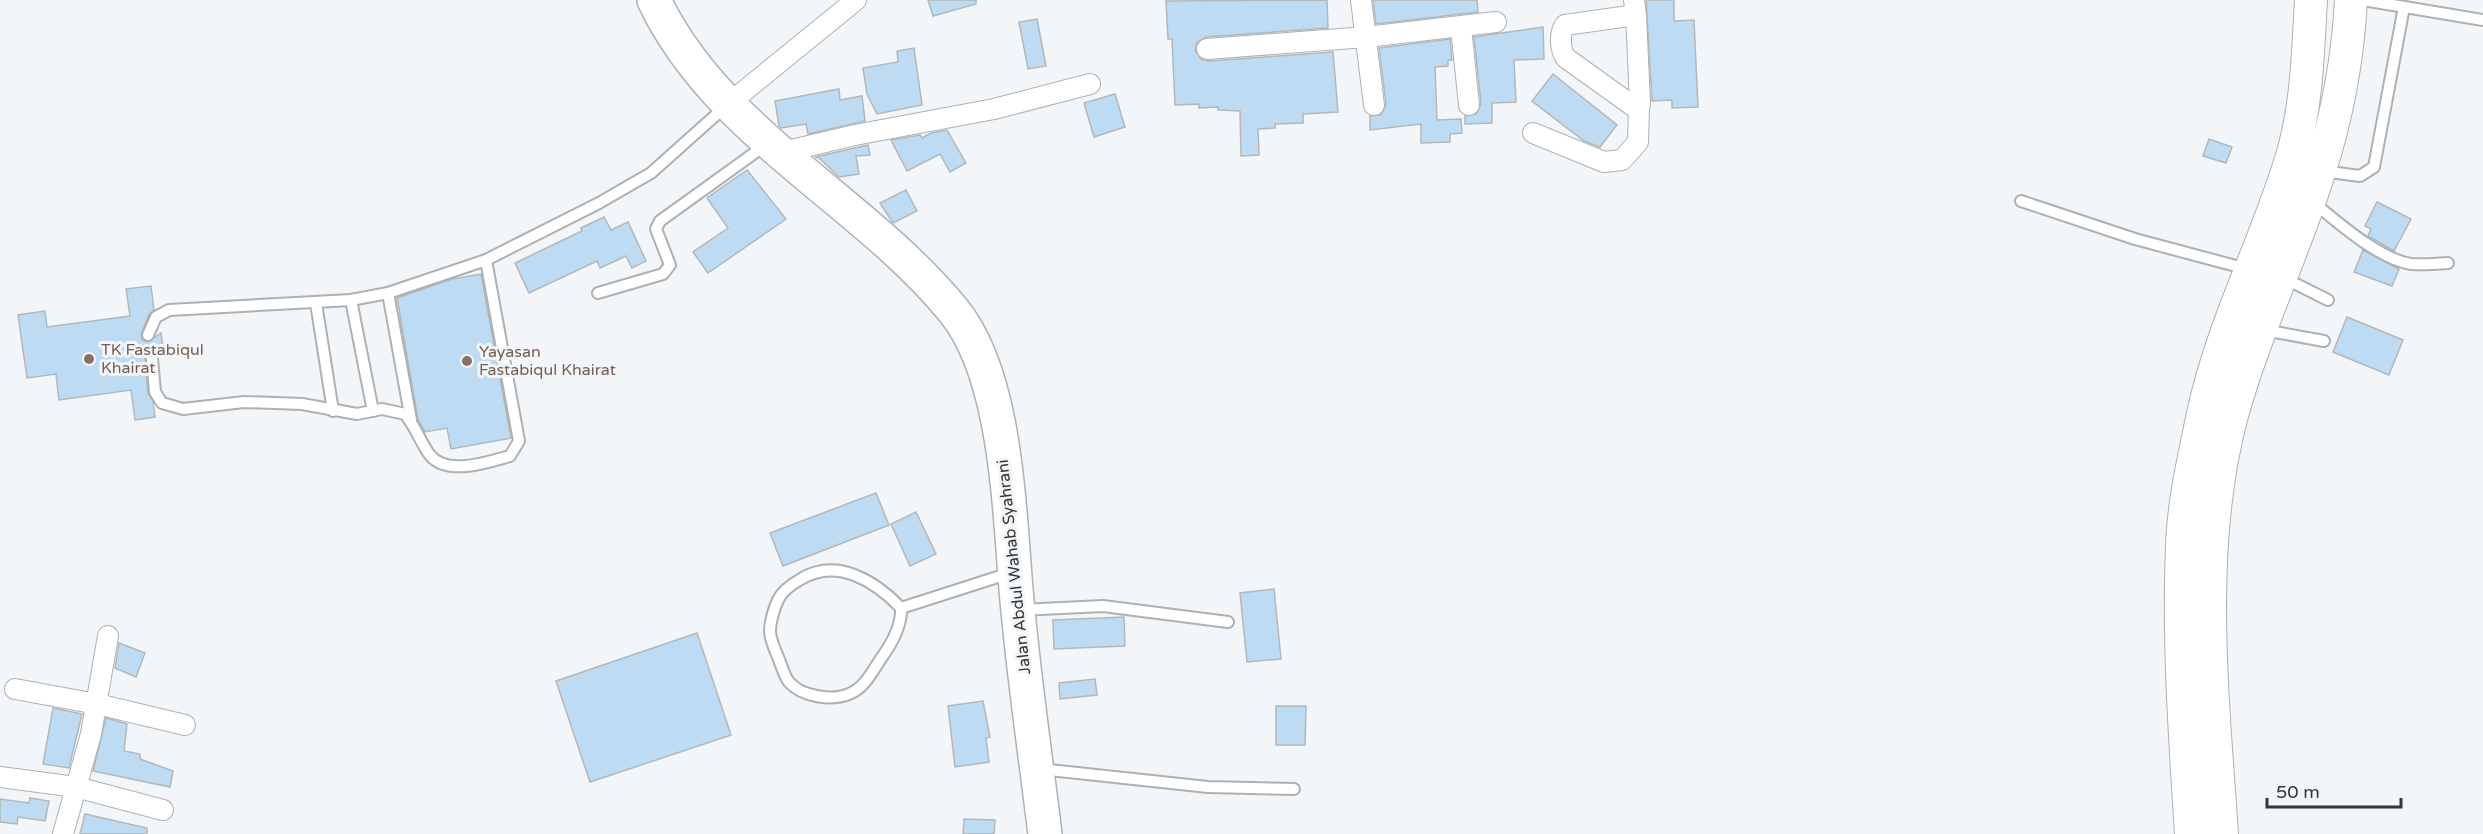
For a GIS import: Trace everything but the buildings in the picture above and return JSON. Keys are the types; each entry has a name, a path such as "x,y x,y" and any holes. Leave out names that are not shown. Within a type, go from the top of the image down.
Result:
{"highway":[{"name":"Jalan Abdul Wahab Syahrani","path":"654,0 685,51 727,105 865,222 935,290 967,329 990,388 1010,502 1018,610 1044,834"}],"main road":[{"path":"2222,834 2214,714 2212,521 2231,418 2261,329 2265,273 2285,176 2305,103 2311,0"},
{"path":"2191,834 2184,719 2181,547 2207,399 2265,273 2310,200 2320,171 2346,65 2351,0"}],"street":[{"path":"727,105 856,0"},
{"path":"1361,0 1374,105"},
{"path":"1533,133 1604,162 1622,160 1638,142 1639,108 1635,7 1565,26 1562,30 1562,51 1566,58 1639,108"},
{"path":"1207,49 1366,37 1461,28 1496,22"},
{"path":"1461,28 1469,105"},
{"path":"777,147 994,109 1090,84"},
{"path":"63,834 97,704 108,636"},
{"path":"15,689 97,704 185,725"},
{"path":"0,777 76,787 163,810"}],"lane":[{"path":"2363,0 2483,20"},
{"path":"2320,171 2360,176 2368,173 2374,167 2404,7"},
{"path":"148,335 156,317 169,310 351,300 387,293 486,260 599,203 651,173 727,105"},
{"path":"598,293 663,274 670,265 656,229 660,221 777,147"},
{"path":"2310,200 2353,234 2386,254 2410,264 2448,263"},
{"path":"2021,201 2135,239 2265,273 2328,300"},
{"path":"152,358 155,392 162,402 183,409 244,402 302,404 357,414 382,409 405,414 429,454 438,461 468,467 510,456 519,441 486,260"},
{"path":"387,293 411,421"},
{"path":"351,300 373,411"},
{"path":"316,303 333,411"},
{"path":"2261,329 2324,341"},
{"path":"837,569 867,580 885,591 901,608 902,619 886,652 863,685 850,694 837,697 814,695 789,682 775,650 770,631 778,599 790,585 807,575 837,569"},
{"path":"901,608 1015,571"},
{"path":"1018,610 1103,606 1228,622"},
{"path":"1037,768 1208,787 1294,789"}],"place":[{"name":"TK Fastabiqul Khairat","path":"89,359"},
{"name":"Yayasan Fastabiqul Khairat","path":"467,361"}]}
